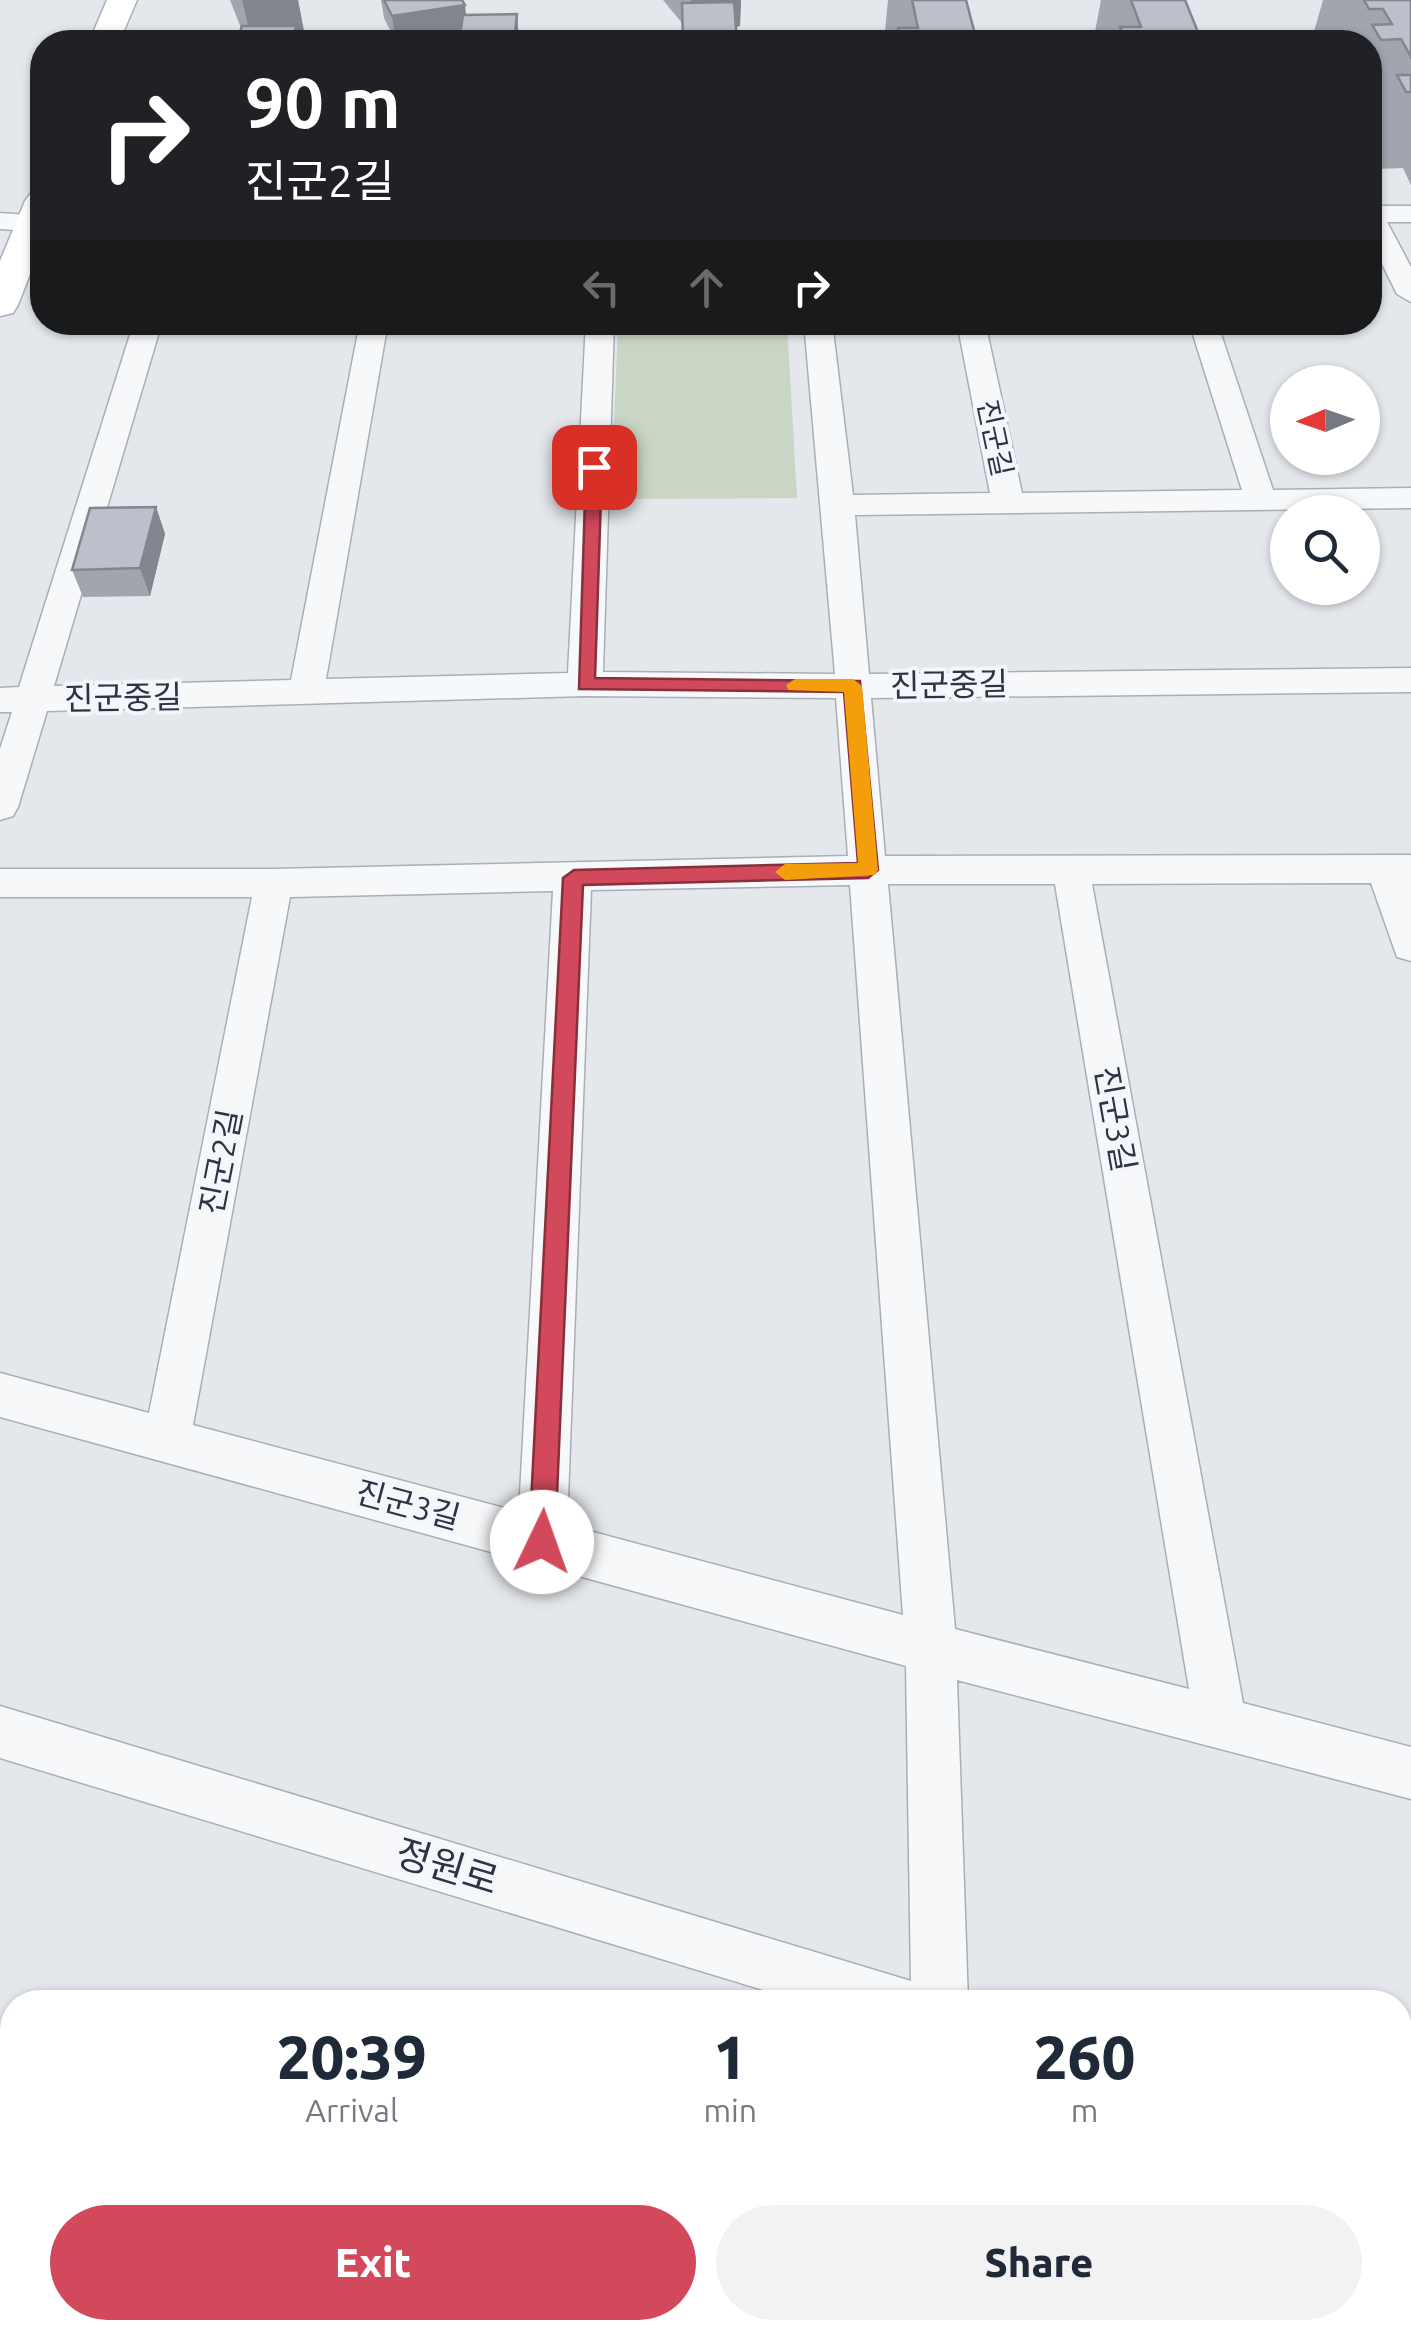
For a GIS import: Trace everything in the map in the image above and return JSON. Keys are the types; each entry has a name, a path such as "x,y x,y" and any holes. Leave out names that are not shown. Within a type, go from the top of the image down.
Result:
{"street":[{"path":"109,30 122,0"},
{"path":"1382,214 1411,214"},
{"path":"0,304 30,217"},
{"path":"1382,237 1411,294"},
{"path":"0,807 17,700 143,335"},
{"path":"306,694 372,335"},
{"path":"586,684 599,335"},
{"path":"819,335 838,505 931,1648 940,1990"},
{"name":"진군길","path":"838,505 1008,503 974,335"},
{"path":"1207,335 1261,500"},
{"path":"1008,503 1411,498"},
{"name":"진군중길","path":"17,700 586,684 853,686 1411,680"},
{"path":"0,883 274,883 1071,868 1398,870 1411,946"},
{"name":"진군3길","path":"1071,868 1221,1724"},
{"path":"542,1542 574,878"},
{"name":"진군2길","path":"167,1440 274,883"},
{"name":"진군3길","path":"0,1395 931,1648 1411,1773"},
{"name":"정원로","path":"0,1732 854,1990"}],"green space":[{"path":"618,335 788,335 797,498 611,499"}],"building":[{"path":"384,0 462,0 465,5 392,16"},
{"path":"912,0 966,0 974,30 898,28 918,28"},
{"path":"1131,0 1185,0 1197,30 1120,27 1141,27"},
{"path":"1364,0 1411,0 1411,57 1401,39 1382,40 1382,30 1375,30 1372,25 1392,24 1383,9 1369,9"},
{"path":"734,2 736,30 683,30 682,3"},
{"path":"517,14 515,30 461,30 463,15"},
{"path":"242,26 296,26 295,30 241,30"},
{"path":"1397,75 1411,75 1411,92 1406,92"},
{"path":"156,507 140,568 72,570 90,508"}],"slow traffic":[{"path":"785,872 868,870 853,686 795,685"}],"route":[{"path":"542,1542 574,878 868,870 853,686 586,684 594,467"}]}
